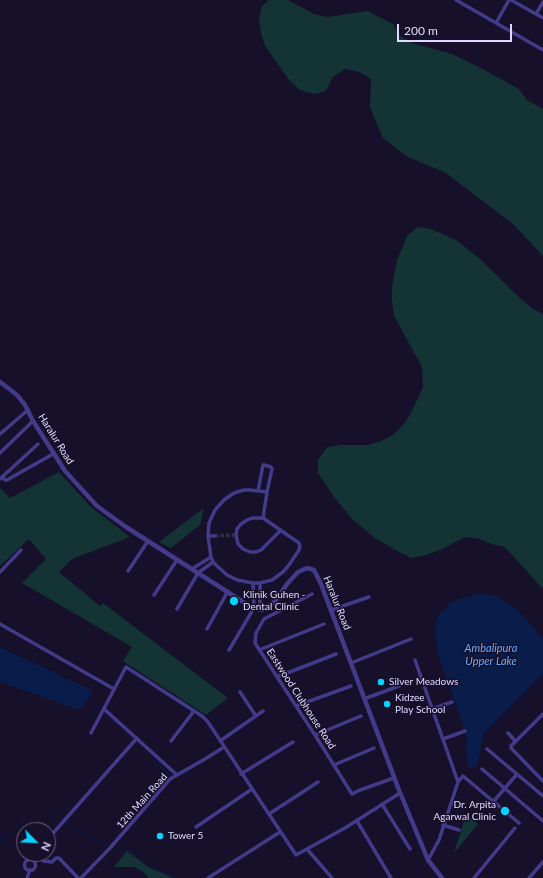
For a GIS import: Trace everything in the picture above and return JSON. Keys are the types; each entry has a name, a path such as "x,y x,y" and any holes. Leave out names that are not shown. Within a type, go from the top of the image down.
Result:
{"street":[{"path":"456,0 543,50"},
{"path":"496,23 510,0 543,18"},
{"path":"536,14 543,2"},
{"name":"Haralur Road","path":"0,382 17,395 25,405 33,422 65,471 97,506 126,527 251,607 262,610 272,604 280,596 287,584 298,572 307,568 314,570 321,584 400,793 428,860 442,878"},
{"path":"0,434 28,410"},
{"path":"0,452 33,422"},
{"path":"38,444 1,478 8,480 53,454"},
{"path":"258,491 262,465 271,467 272,469 268,492 262,518"},
{"path":"268,492 244,490 234,493 224,500 215,510 209,523 208,536 213,562 227,575 237,580 253,583 272,580 283,572 289,565 299,550 299,543 281,530 262,518 252,518 247,520 237,529 236,535 238,544 243,549 250,552 261,550 281,530"},
{"path":"208,536 215,536"},
{"path":"128,571 148,541"},
{"path":"0,572 21,550"},
{"path":"192,569 211,557"},
{"path":"154,594 177,560"},
{"path":"177,609 198,572 213,562"},
{"path":"229,650 254,608 253,583"},
{"path":"260,583 260,609"},
{"path":"207,629 228,591"},
{"name":"Eastwood Clubhouse Road","path":"312,594 264,619 256,633 255,643 258,650 315,735 352,794 394,778"},
{"path":"331,610 369,597"},
{"path":"0,624 114,689"},
{"path":"258,650 324,624"},
{"path":"351,663 411,639"},
{"path":"277,677 336,654"},
{"path":"415,660 458,782"},
{"path":"91,733 126,667 202,716 208,722 296,855 357,821 400,793"},
{"path":"296,706 351,686"},
{"path":"364,700 399,686"},
{"path":"240,692 256,716"},
{"path":"432,709 452,702"},
{"path":"103,710 135,740 177,775"},
{"path":"170,741 194,711"},
{"path":"220,741 263,712"},
{"path":"543,714 511,746 511,748 543,781"},
{"path":"315,735 361,716"},
{"path":"442,739 465,731"},
{"path":"508,733 516,741"},
{"path":"56,830 135,740"},
{"path":"241,774 293,742"},
{"name":"12th Main Road","path":"81,878 112,847 170,779 224,747"},
{"path":"334,765 374,748"},
{"path":"487,749 543,796"},
{"path":"482,769 543,821"},
{"path":"494,801 516,774"},
{"path":"428,860 439,840 458,782 463,776 519,823"},
{"path":"269,814 318,782"},
{"path":"196,827 252,789"},
{"path":"382,804 410,849"},
{"path":"357,821 391,878"},
{"path":"444,825 459,830"},
{"path":"474,878 515,828"},
{"path":"208,878 280,832"},
{"path":"307,849 332,878"},
{"path":"56,858 59,858 78,878"},
{"path":"26,862 26,868 30,870"},
{"path":"27,878 30,870 36,866 35,862"},
{"path":"529,878 543,862"}],"green space":[{"path":"269,0 288,0 314,14 327,17 368,11 393,24 400,36 412,43 452,54 479,67 519,89 527,100 543,109 543,256 514,225 446,173 406,156 383,138 370,107 371,79 359,72 345,69 333,77 326,91 314,94 300,90 290,81 265,46 261,33 259,20 262,6"},
{"path":"417,227 431,229 456,240 478,257 521,299 532,308 543,314 543,589 505,547 491,544 479,539 465,537 440,550 412,558 399,552 375,538 353,520 334,497 318,473 318,460 327,447 340,445 368,445 393,435 404,424 411,413 423,387 422,367 394,316 392,301 392,287 397,260 407,236"},
{"path":"59,472 91,507 130,537 72,559 59,572 100,606 103,603 228,698 206,715 123,661 132,647 22,583 46,559 29,539 0,566 0,488 10,498"},
{"path":"204,508 200,525 171,548 159,542"},
{"path":"466,815 478,824 454,853"},
{"path":"127,851 148,867 173,878 149,878 142,871 134,867 114,867"}],"water":[{"name":"Ambalipura Upper Lake","path":"476,594 494,595 516,608 543,638 543,674 484,733 477,766 468,768 466,746 467,736 437,652 435,627 439,614 453,601"},
{"path":"0,647 93,691 80,710 0,682"}],"waterway":[{"path":"88,698 170,776"},
{"path":"0,843 39,803 63,820"},
{"path":"65,822 80,833 110,846"},
{"path":"113,847 117,849 122,845 149,867 176,878"}],"tunnel":[{"path":"215,536 235,535"}],"place":[{"name":"Klinik Guhen - Dental Clinic","path":"234,601"},
{"name":"Silver Meadows","path":"381,682"},
{"name":"Kidzee Play School","path":"387,704"},
{"name":"Dr. Arpita Agarwal Clinic","path":"505,811"},
{"name":"Tower 5","path":"160,836"}]}
